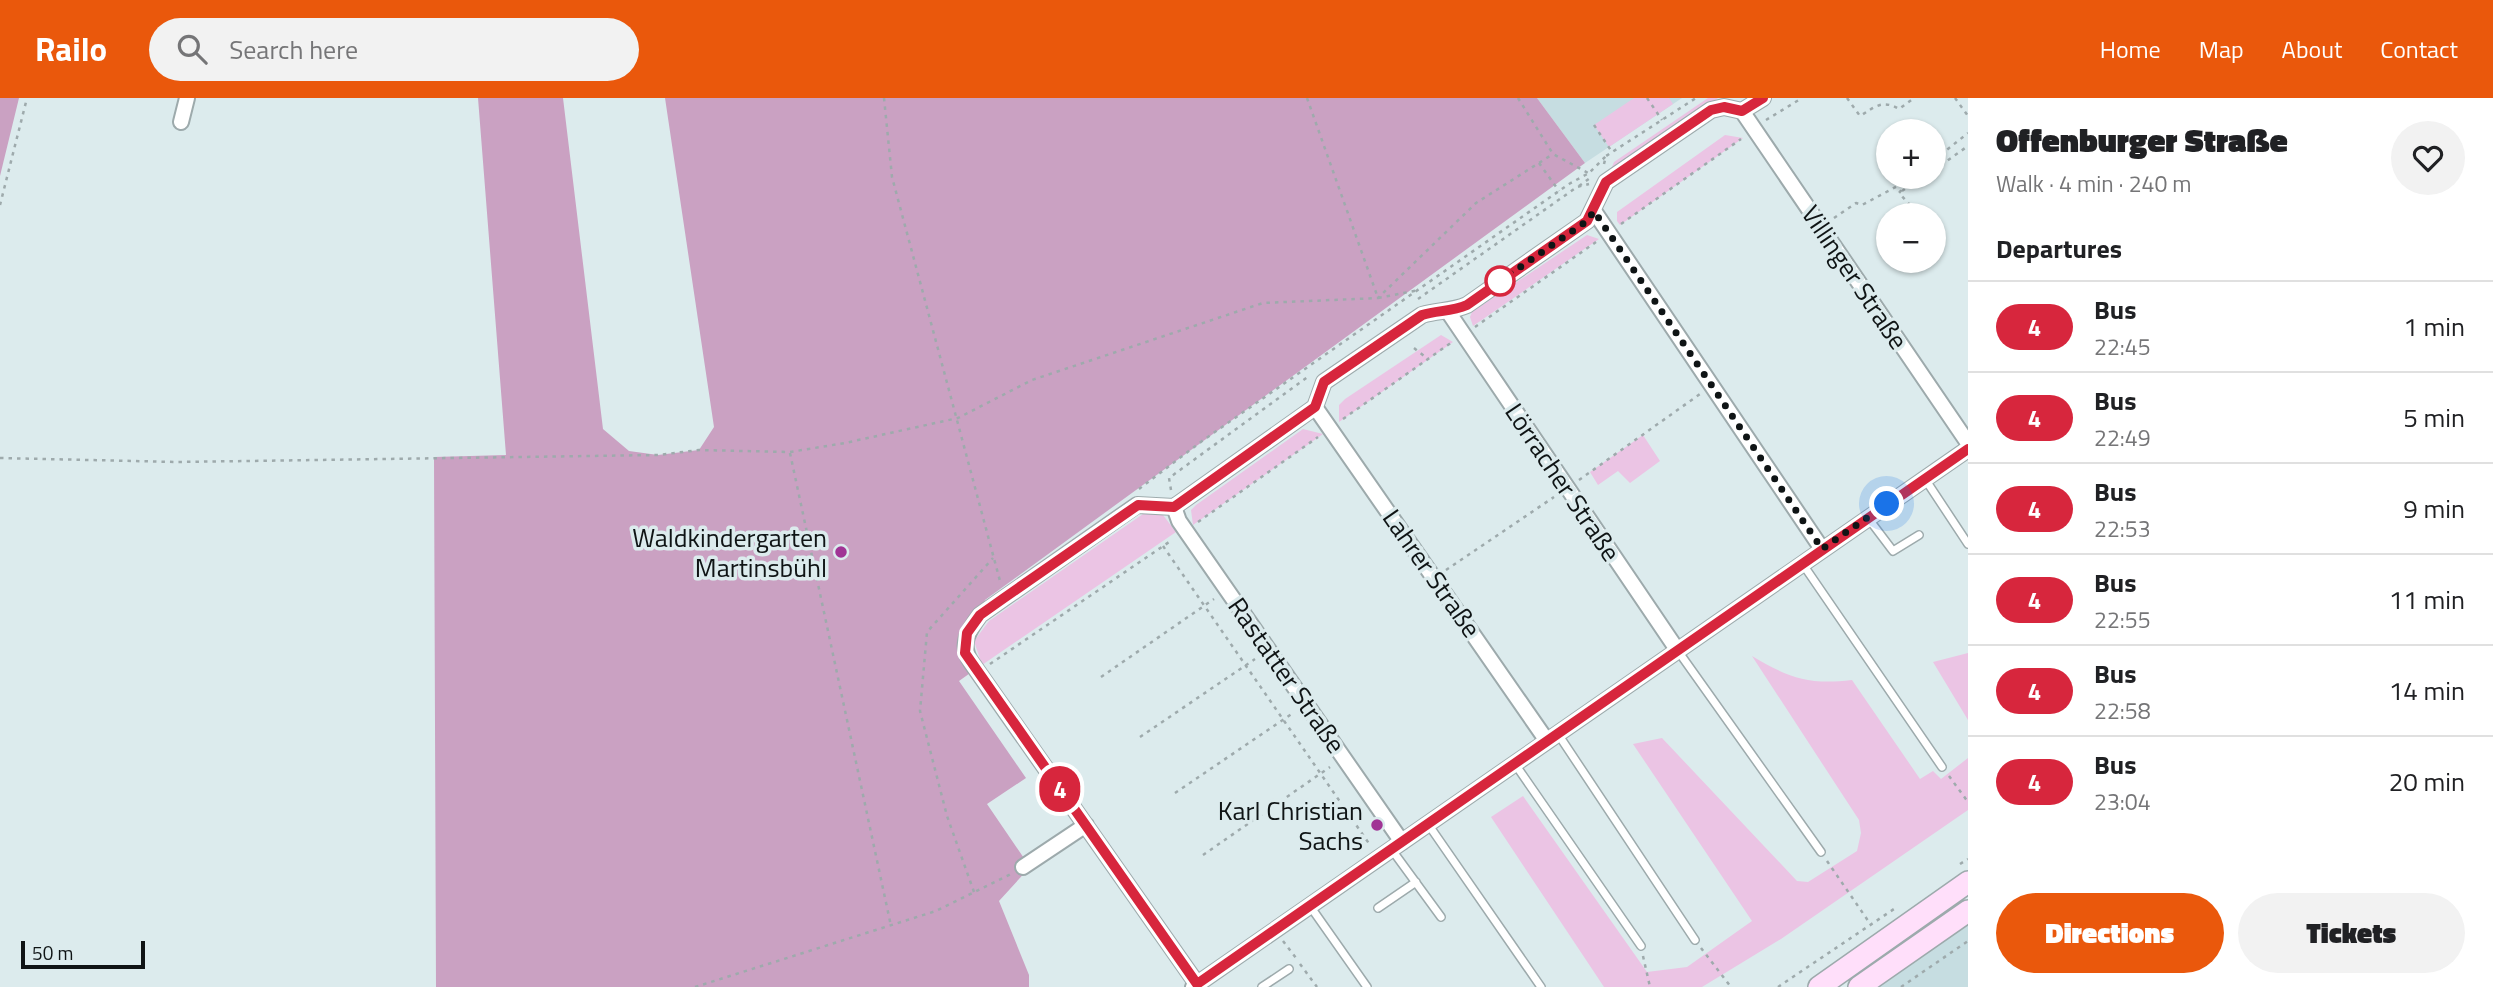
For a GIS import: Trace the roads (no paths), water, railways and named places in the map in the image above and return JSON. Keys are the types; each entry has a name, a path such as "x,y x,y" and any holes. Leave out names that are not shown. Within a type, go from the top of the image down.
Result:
{"main road":[{"path":"1819,987 1963,874"},
{"path":"1859,987 1968,911"}],"street":[{"path":"181,122 187,98"},
{"path":"1763,98 1742,111 1724,107 1711,110 1606,182 1587,221 1467,305 1448,313 1433,312 1422,315 1324,382 1315,407 1174,507 1138,505 1004,598 980,615 967,633 965,653 1195,985 1968,449"},
{"name":"Villinger Straße","path":"1742,111 1968,443"},
{"path":"1594,211 1822,549"},
{"name":"Lörracher Straße","path":"1448,313 1678,650"},
{"name":"Lahrer Straße","path":"1315,407 1434,577 1553,737"},
{"name":"Rastatter Straße","path":"1174,507 1186,530 1345,757 1397,846"},
{"path":"1023,867 1086,825"}],"lane":[{"path":"1924,479 1968,544"},
{"path":"1868,517 1893,551 1919,535"},
{"path":"1802,563 1942,767"},
{"path":"1678,650 1821,852"},
{"path":"1553,737 1695,940"},
{"path":"1515,764 1641,946"},
{"path":"1428,824 1541,987"},
{"path":"1397,846 1416,882 1441,917"},
{"path":"1378,908 1416,882"},
{"path":"1310,906 1367,987"},
{"path":"1262,987 1289,969"}],"place":[{"name":"Waldkindergarten Martinsbühl","path":"841,552"},
{"name":"Karl Christian Sachs","path":"1377,825"}]}
